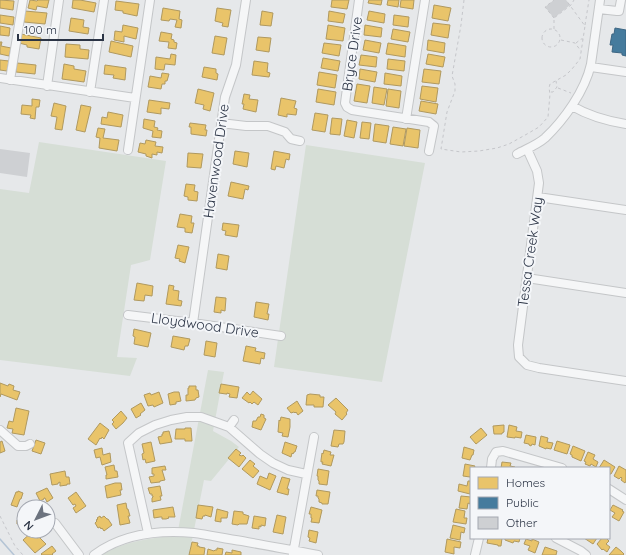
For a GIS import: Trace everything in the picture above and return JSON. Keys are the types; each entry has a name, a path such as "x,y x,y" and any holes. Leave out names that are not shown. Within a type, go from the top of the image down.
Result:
{"street":[{"path":"10,80 23,0"},
{"path":"46,86 59,0"},
{"path":"90,92 104,0"},
{"path":"128,150 150,0"},
{"name":"Havenwood Drive","path":"193,323 225,97 236,65 246,0"},
{"name":"Bryce Drive","path":"359,0 345,103 347,107 352,110 406,119"},
{"path":"425,0 406,119 429,122 434,126 429,151"},
{"path":"517,154 544,139 572,106 582,89 591,67 600,4 619,11 621,0"},
{"path":"591,67 626,72"},
{"path":"0,78 135,98"},
{"path":"572,106 590,116 626,124"},
{"path":"221,123 246,126 268,126 285,132 291,139 300,141"},
{"name":"Tessa Creek Way","path":"527,149 537,171 539,183 518,345 519,357 528,364 538,368 626,381"},
{"path":"538,197 626,210"},
{"path":"527,278 626,293"},
{"name":"Lloydwood Drive","path":"128,315 281,336"},
{"path":"148,533 128,443 139,433 155,425 171,420 201,417 232,424 260,454 273,463 288,470 306,474"},
{"path":"0,430 18,446 26,446 30,444"},
{"path":"293,553 306,474 314,437"},
{"path":"491,467 492,458 496,452 503,451 559,467"},
{"path":"610,490 626,500"},
{"path":"56,524 79,555"},
{"path":"94,555 101,549 123,540 148,533 170,532 194,533 293,553 318,555"},
{"path":"475,555 479,539"},
{"path":"558,539 586,555"}],"path":[{"path":"464,0 452,76 455,84 455,91 448,112 441,149 461,152 479,151 509,144 539,127 548,117 550,84 566,75 580,59 589,0"},
{"path":"554,0 545,7 554,18 554,30"},
{"path":"566,0 585,26"},
{"path":"554,18 574,0"},
{"path":"547,30 556,30 559,33 560,40 554,46 550,46 547,45 543,38 547,30"},
{"path":"575,43 580,39 583,39"},
{"path":"560,40 575,43 581,51"},
{"path":"550,92 553,92 557,87 556,80"},
{"path":"557,87 572,93"},
{"path":"0,516 15,546 23,555"}],"shaded area":[{"path":"39,142 166,161 150,260 131,265 117,357 137,358 130,376 0,360 0,189 29,193"},
{"path":"306,145 425,163 382,382 274,367"},
{"path":"208,370 224,372 213,431 239,447 211,481 204,480 189,555 102,555 110,550 138,541 177,536"}],"building: Homes":[{"path":"0,0 14,1 13,10 0,8"},
{"path":"30,0 49,0 47,8 37,6 36,10 28,8"},
{"path":"73,0 96,3 94,12 72,8"},
{"path":"332,0 349,0 347,9 331,7"},
{"path":"369,0 382,0 381,5 368,3"},
{"path":"388,0 399,0 398,7 387,5"},
{"path":"401,0 414,0 413,9 400,7"},
{"path":"116,1 139,4 137,16 115,10"},
{"path":"434,5 451,8 448,21 432,18"},
{"path":"163,8 180,11 179,19 182,20 181,28 175,27 177,20 161,20"},
{"path":"217,8 231,10 228,27 222,26 223,23 215,21"},
{"path":"25,11 47,13 45,24 24,22"},
{"path":"262,11 273,13 271,26 260,25"},
{"path":"329,11 345,14 343,23 328,21"},
{"path":"369,11 385,14 384,23 367,20"},
{"path":"0,15 14,17 13,25 0,23"},
{"path":"394,15 409,17 408,27 393,25"},
{"path":"71,18 84,20 83,27 89,28 88,34 69,31"},
{"path":"433,23 450,25 448,38 431,35"},
{"path":"123,25 138,28 136,39 124,36 124,42 114,40 115,31 122,32"},
{"path":"328,25 345,28 343,41 326,39"},
{"path":"365,25 382,28 381,37 364,35"},
{"path":"0,26 10,28 9,36 0,35"},
{"path":"393,29 410,32 408,42 391,39"},
{"path":"161,32 172,34 171,39 177,43 176,49 168,48 169,42 159,41"},
{"path":"21,34 41,38 39,49 27,47 27,45 19,43"},
{"path":"215,36 227,38 224,55 212,53"},
{"path":"258,37 271,38 269,52 256,50"},
{"path":"365,40 381,43 379,53 363,50"},
{"path":"428,40 445,43 444,53 427,50"},
{"path":"111,41 133,46 131,57 109,52"},
{"path":"0,42 2,42 1,46 11,48 9,56 0,54"},
{"path":"324,43 341,45 339,56 322,53"},
{"path":"388,43 406,46 405,57 386,54"},
{"path":"66,44 80,45 80,49 89,50 88,59 65,57"},
{"path":"171,54 176,55 175,65 165,64 164,70 155,69 156,57 170,59"},
{"path":"428,54 445,57 443,67 426,64"},
{"path":"361,55 377,57 376,67 359,65"},
{"path":"323,58 340,61 338,71 321,68"},
{"path":"388,59 405,61 404,71 387,69"},
{"path":"0,60 9,61 7,71 0,70"},
{"path":"254,61 268,63 267,72 270,73 269,77 252,75"},
{"path":"17,63 36,65 35,74 16,72"},
{"path":"64,64 74,66 74,69 86,71 84,82 62,79"},
{"path":"105,65 126,68 125,80 113,78 114,75 104,74"},
{"path":"204,67 216,69 216,73 218,74 217,80 202,77"},
{"path":"360,69 377,72 375,82 359,79"},
{"path":"424,69 441,71 439,84 422,82"},
{"path":"319,72 337,75 335,88 317,85"},
{"path":"162,73 169,74 167,81 165,81 165,84 162,84 161,89 148,87 150,76 161,78"},
{"path":"385,73 402,76 401,86 384,84"},
{"path":"357,84 370,86 367,103 354,101"},
{"path":"422,86 438,88 436,102 420,99"},
{"path":"374,87 387,89 384,105 372,103"},
{"path":"198,89 214,93 210,111 203,109 204,105 195,103"},
{"path":"318,89 336,92 334,105 316,102"},
{"path":"388,89 401,91 399,108 386,106"},
{"path":"244,94 250,95 249,99 258,100 256,112 243,109 244,104 242,104"},
{"path":"281,98 296,101 294,108 297,109 296,115 287,114 287,117 278,115"},
{"path":"32,99 40,100 39,107 36,107 35,119 30,118 31,115 21,114 22,105 32,106"},
{"path":"149,100 170,103 169,109 161,108 161,114 147,112"},
{"path":"421,101 438,104 436,114 419,111"},
{"path":"54,103 66,106 62,130 55,129 57,117 51,116"},
{"path":"81,105 91,107 85,132 76,130"},
{"path":"108,112 123,115 121,127 101,124 102,117 107,118"},
{"path":"315,113 328,115 325,132 312,130"},
{"path":"332,118 342,119 340,135 330,134"},
{"path":"144,119 155,121 154,127 158,128 157,130 162,131 161,138 152,137 153,131 143,128"},
{"path":"347,120 357,122 354,138 344,136"},
{"path":"362,122 371,123 369,139 360,138"},
{"path":"190,123 206,125 206,136 191,134 191,127 189,127"},
{"path":"375,124 389,126 386,143 373,141"},
{"path":"393,127 406,129 403,146 390,144"},
{"path":"98,128 105,129 103,138 119,140 117,151 99,148 100,138 96,137"},
{"path":"407,128 420,130 418,148 404,146"},
{"path":"146,140 156,142 155,146 163,147 162,153 157,152 157,155 152,154 152,158 146,156 146,154 138,152 140,143 145,144"},
{"path":"235,151 249,153 247,167 233,164"},
{"path":"274,151 290,154 289,160 286,159 284,168 276,166 275,170 271,169"},
{"path":"188,153 203,154 201,168 187,167"},
{"path":"231,182 249,186 248,190 245,189 243,199 228,196"},
{"path":"186,184 195,185 194,191 198,192 197,201 188,200 188,197 184,196"},
{"path":"180,214 192,216 191,223 194,223 192,233 185,232 185,228 177,227"},
{"path":"223,223 239,225 237,237 225,235 226,231 222,230"},
{"path":"178,245 189,247 185,263 179,261 180,259 175,258"},
{"path":"218,254 229,256 227,270 216,268"},
{"path":"137,283 153,286 152,296 145,295 144,301 134,300"},
{"path":"169,285 174,286 173,290 179,291 178,300 182,301 181,306 166,304"},
{"path":"216,297 226,298 225,311 221,310 221,313 214,312"},
{"path":"256,302 269,304 267,314 269,314 268,320 254,317"},
{"path":"134,329 151,333 148,347 134,344"},
{"path":"173,336 190,339 188,346 185,346 184,350 171,347"},
{"path":"206,341 217,343 215,357 204,355"},
{"path":"246,346 256,348 255,351 265,353 264,359 261,358 260,364 243,361"},
{"path":"0,383 8,386 9,384 14,386 13,390 20,392 17,400 1,394 0,397"},
{"path":"221,384 239,387 237,398 229,397 230,394 227,393 219,393"},
{"path":"189,386 196,386 199,397 195,400 186,401 186,395 188,395"},
{"path":"253,391 262,399 258,405 254,402 252,404 250,402 249,403 242,398 247,392 250,395"},
{"path":"159,392 163,403 154,407 153,405 148,406 144,395 150,393 151,395"},
{"path":"179,392 181,401 170,405 168,394"},
{"path":"310,394 324,397 323,407 306,405 307,395"},
{"path":"336,398 348,410 346,413 347,414 342,420 328,405"},
{"path":"297,401 303,411 298,415 296,412 291,413 287,408"},
{"path":"141,403 145,410 136,418 131,409"},
{"path":"16,408 29,411 24,435 12,433 13,429 7,428 9,421 13,422"},
{"path":"121,411 127,418 116,429 112,424 114,422 112,420"},
{"path":"261,414 264,415 264,418 266,419 261,430 252,427 253,421 256,421"},
{"path":"281,417 290,419 288,437 282,436 283,433 278,432 279,420 280,421"},
{"path":"100,423 109,430 104,439 102,437 101,439 100,438 96,445 88,439"},
{"path":"504,425 504,432 502,434 494,434 493,426"},
{"path":"509,425 517,427 516,431 522,432 521,438 507,437"},
{"path":"191,428 192,441 175,439 176,429"},
{"path":"481,428 487,435 476,444 470,437"},
{"path":"334,430 345,431 344,442 343,444 339,444 338,447 331,446"},
{"path":"169,431 172,442 160,444 158,437 162,436 163,432"},
{"path":"526,435 536,437 535,445 532,444 531,446 524,443"},
{"path":"541,436 548,438 547,442 553,443 551,449 546,449 539,446"},
{"path":"36,440 45,443 41,454 32,451"},
{"path":"2,441 5,451 0,453 0,442"},
{"path":"557,441 570,445 567,454 554,450"},
{"path":"151,442 155,461 146,463 145,459 143,460 142,454 144,453 142,444"},
{"path":"285,442 297,446 291,457 282,453"},
{"path":"573,446 585,451 581,461 572,457 570,454"},
{"path":"464,447 474,450 470,460 462,458"},
{"path":"102,448 103,455 110,453 111,462 102,465 100,457 96,458 94,450"},
{"path":"236,449 241,453 239,455 243,455 246,458 239,467 228,458"},
{"path":"324,450 331,452 330,455 334,455 331,466 322,464 323,462 321,462 322,453 323,454"},
{"path":"588,452 595,455 593,459 598,462 596,467 591,464 590,466 585,464 586,462 584,461"},
{"path":"250,460 255,464 253,466 259,471 253,478 242,469"},
{"path":"604,460 615,467 610,474 610,467 600,467"},
{"path":"502,462 511,463 510,466 515,467 501,467"},
{"path":"465,464 475,466 470,467 470,477 463,476"},
{"path":"114,465 118,477 106,479 107,475 105,467"},
{"path":"165,466 166,470 162,470 165,480 151,483 149,477 154,476 154,474 152,474 152,468"},
{"path":"619,466 626,470 625,483 621,480 621,477 619,479 614,476"},
{"path":"318,469 329,471 327,485 319,484 317,476"},
{"path":"65,471 66,477 69,477 70,484 60,486 60,482 52,485 50,474"},
{"path":"269,473 276,476 270,490 257,484 260,476 267,479"},
{"path":"282,477 290,479 287,489 289,489 288,495 277,492"},
{"path":"468,481 470,481 470,494 458,491 459,484 467,486"},
{"path":"121,483 121,495 107,498 105,486"},
{"path":"160,486 162,496 160,496 161,500 152,502 153,496 150,494 148,488"},
{"path":"47,488 53,498 39,499 36,493"},
{"path":"317,490 330,492 328,504 322,504 319,502 318,496 316,496"},
{"path":"16,492 23,493 21,499 16,499 16,507 11,505"},
{"path":"76,492 86,506 76,513 73,508 76,506 75,504 73,505 68,498"},
{"path":"461,496 470,497 470,504 468,503 467,509 459,508"},
{"path":"126,503 130,516 128,516 130,523 120,525 117,505"},
{"path":"198,505 213,507 211,517 205,515 202,519 196,518"},
{"path":"613,505 624,512 619,521 612,517 615,513 610,510"},
{"path":"173,507 175,517 168,517 169,518 166,519 162,519 162,517 154,518 153,510"},
{"path":"311,507 322,510 319,523 311,522 311,514 309,514"},
{"path":"217,509 228,512 227,518 221,518 221,522 215,521"},
{"path":"456,509 465,511 464,518 467,518 466,524 453,522"},
{"path":"234,511 243,512 243,514 249,516 247,524 232,524"},
{"path":"277,515 286,517 283,534 273,532"},
{"path":"100,516 101,518 104,516 108,519 112,525 104,531 100,527 98,528 95,523 98,519 97,518"},
{"path":"254,516 266,518 265,526 259,526 259,529 252,528"},
{"path":"453,525 465,528 464,533 461,532 460,540 450,538"},
{"path":"309,530 318,532 316,543 309,541"},
{"path":"41,539 46,544 35,553 23,540"},
{"path":"447,539 461,542 460,548 454,547 454,554 445,552"},
{"path":"488,539 502,539 501,546 487,543"},
{"path":"520,539 519,542 514,541 513,543 505,540"},
{"path":"526,539 532,541 532,539 539,542 535,553 528,550 530,546 524,544"},
{"path":"586,539 596,539 593,544"},
{"path":"601,539 607,539 609,541 606,544 610,547 607,552 603,549 602,550 597,544"},
{"path":"192,542 198,543 197,546 199,547 205,548 204,555 189,555"},
{"path":"52,546 56,551 52,554 53,555 41,554"},
{"path":"545,547 557,551 556,555 542,555"},
{"path":"616,547 624,554 609,555"},
{"path":"217,548 223,549 222,555 207,555 208,549 214,551 217,550"},
{"path":"232,550 241,552 241,555 225,555 226,552 232,553"}],"building: Public":[{"path":"615,28 626,30 626,56 622,55 622,53 612,52 613,45 610,45"}],"building: Other":[{"path":"554,0 566,0 570,5 554,18 545,7"},
{"path":"0,149 30,153 27,177 0,173"}],"waterway":[{"path":"0,539 14,555"}]}
